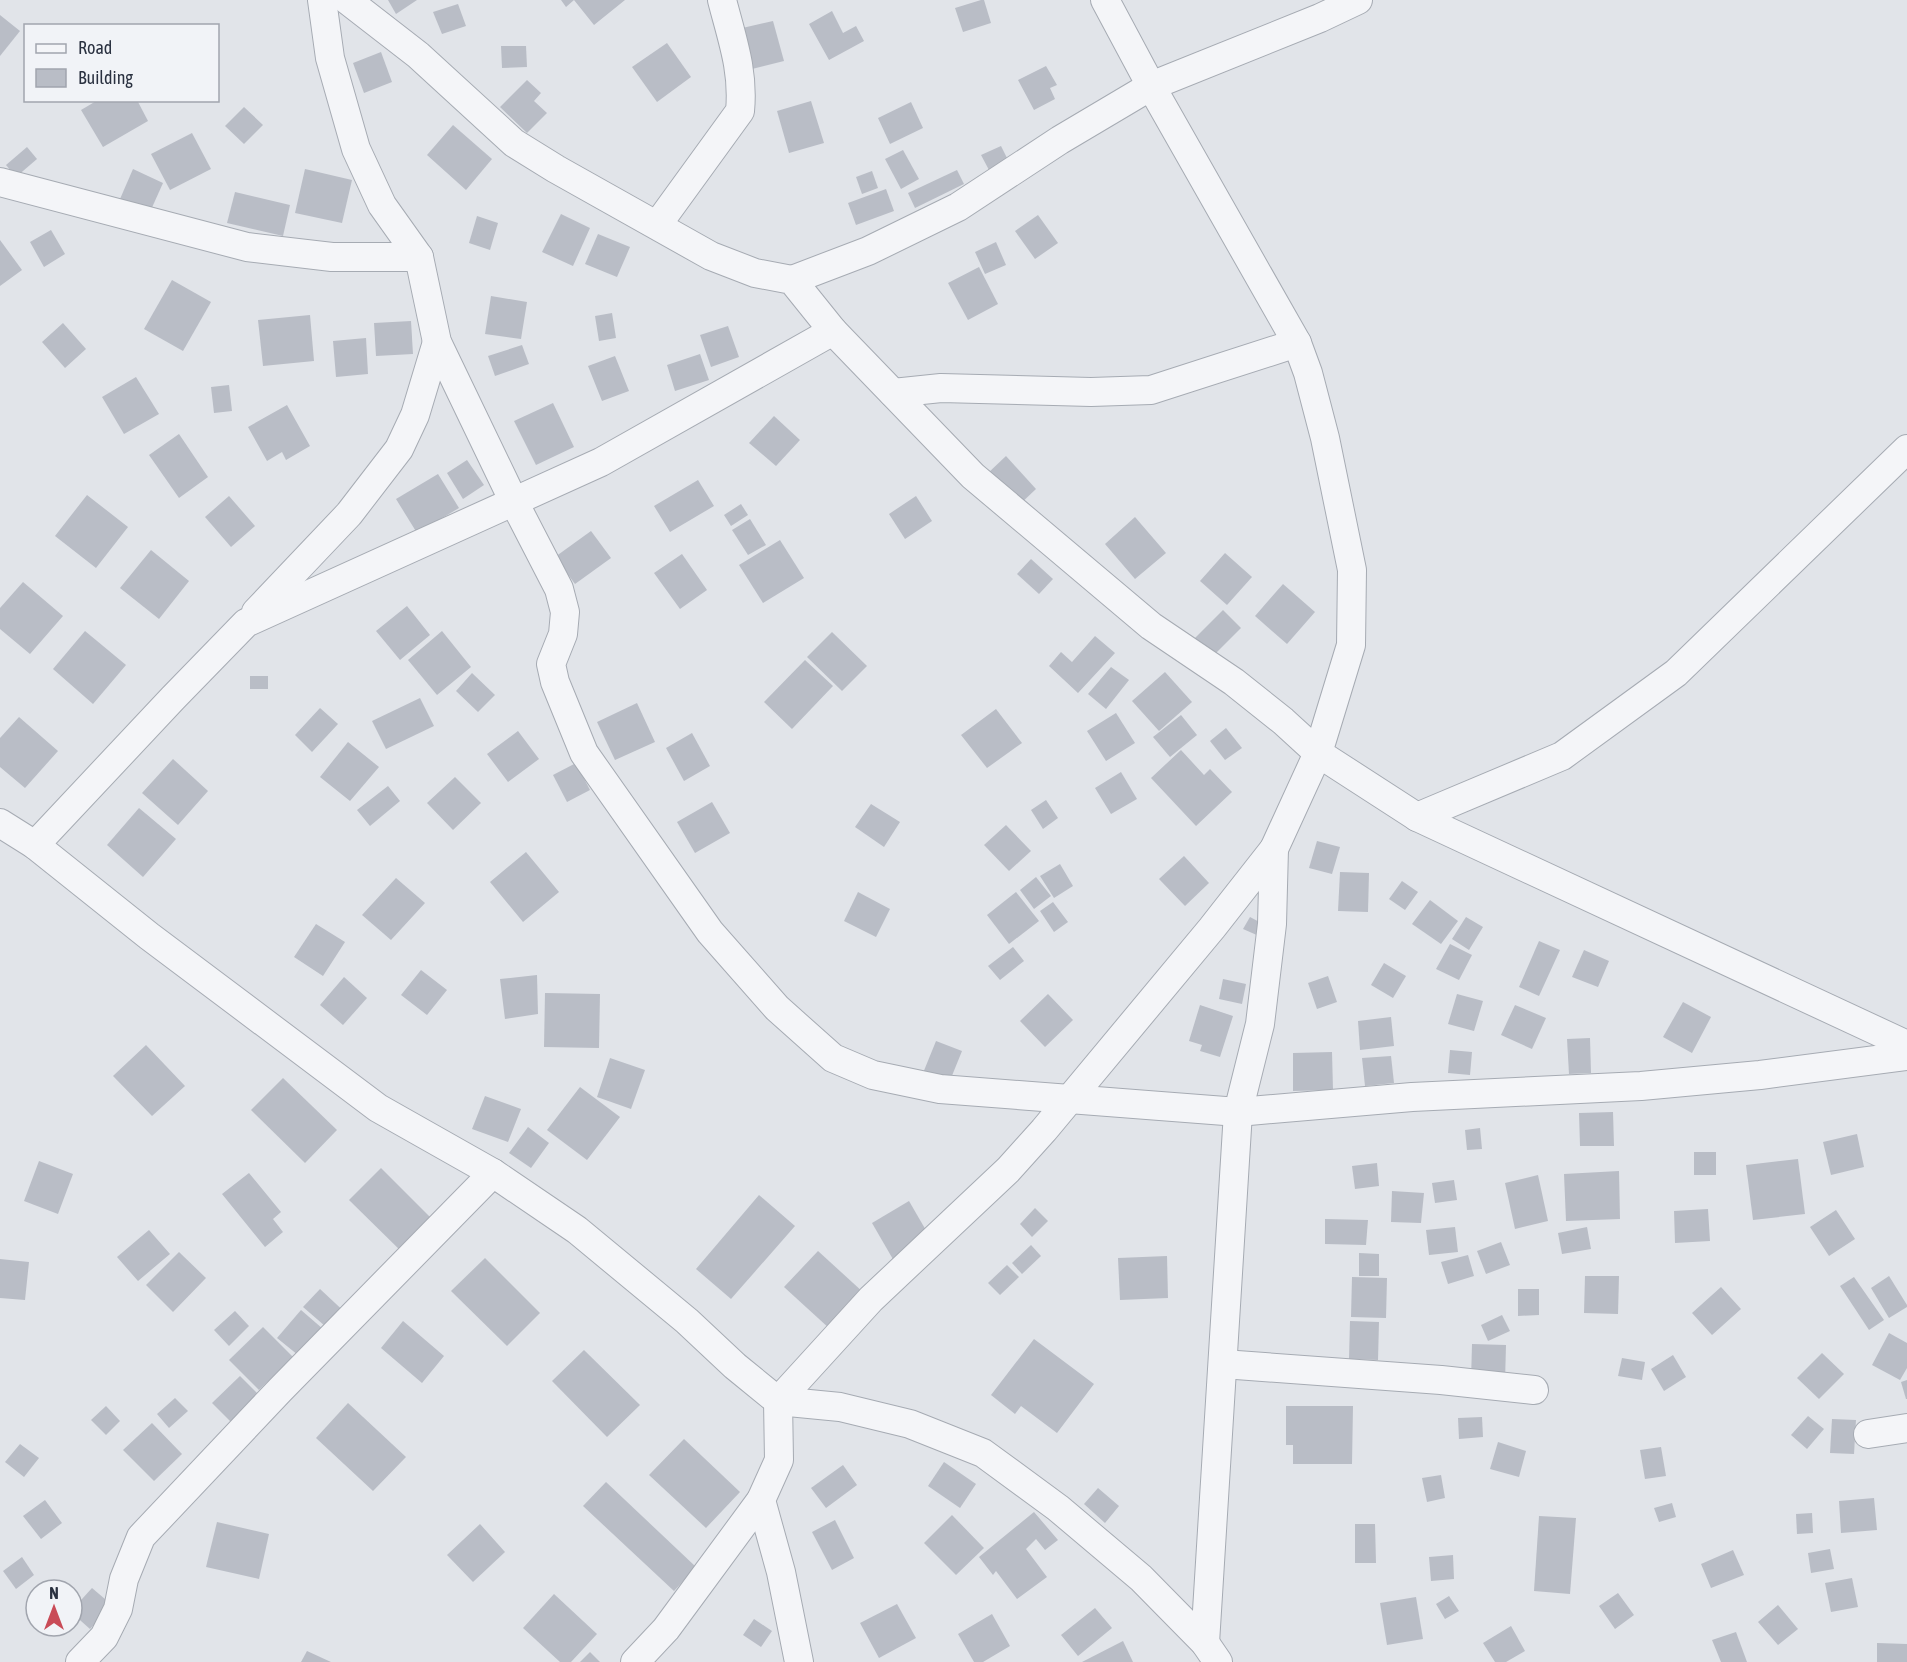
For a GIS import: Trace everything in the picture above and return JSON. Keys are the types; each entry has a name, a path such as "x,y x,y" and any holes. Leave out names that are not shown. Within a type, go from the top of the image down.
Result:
{"street":[{"path":"322,0 330,58 356,149 382,205 419,257 437,342 513,500 559,589 565,612 563,634 551,664 555,682 584,753 710,932 777,1008 833,1058 873,1075 940,1089 1238,1112 1412,1097 1641,1086 1760,1075 1907,1056"},
{"path":"347,0 418,55 514,143 711,256 755,273 792,280 868,251 958,207 1060,140 1151,86 1320,18 1358,0"},
{"path":"658,224 740,111 742,89 740,66 722,0"},
{"path":"635,1662 666,1629 761,1500 779,1460 778,1401 871,1299 1008,1170 1212,928 1274,849 1318,753 1351,645 1353,570 1308,373 1297,343 1151,86 1105,0"},
{"path":"0,182 247,247 332,257 419,257"},
{"path":"792,280 833,331 973,476 1151,626 1234,682 1318,753 1417,817 1907,1046"},
{"path":"246,622 601,462 833,331"},
{"path":"35,845 349,514 399,449 415,415 437,342"},
{"path":"893,393 941,388 1091,392 1151,390 1297,343"},
{"path":"1417,817 1562,756 1676,674 1907,449"},
{"path":"0,823 35,845 149,936 378,1108 493,1173 577,1230 687,1321 735,1366 778,1401 840,1407 910,1424 983,1453 1058,1508 1141,1578 1212,1653"},
{"path":"1212,1653 1223,1364 1238,1112 1260,1024 1272,924 1274,849"},
{"path":"80,1662 104,1637 118,1609 124,1579 141,1537 280,1390 493,1173"},
{"path":"1223,1364 1441,1380 1534,1390"},
{"path":"1868,1434 1907,1428"},
{"path":"761,1500 781,1572 799,1662"}],"building":[{"path":"388,0 417,0 396,14"},
{"path":"561,0 574,0 566,7"},
{"path":"574,0 625,0 594,25"},
{"path":"984,0 991,23 963,32 955,8"},
{"path":"458,4 466,26 442,34 433,12"},
{"path":"832,11 843,33 856,26 864,41 829,60 809,24"},
{"path":"0,15 20,31 0,56"},
{"path":"773,21 784,61 748,70 738,29"},
{"path":"667,43 691,77 657,102 632,67"},
{"path":"501,46 526,46 527,67 502,68"},
{"path":"381,52 392,82 364,93 353,63"},
{"path":"1046,66 1057,85 1050,88 1055,99 1034,110 1018,80"},
{"path":"527,80 541,93 534,101 547,113 527,133 500,107"},
{"path":"811,101 824,143 789,153 777,111"},
{"path":"95,102 138,102 148,121 103,147 81,110"},
{"path":"911,102 923,128 890,144 878,118"},
{"path":"244,107 263,125 244,144 225,126"},
{"path":"453,125 492,159 466,190 427,155"},
{"path":"192,133 211,169 170,190 151,154"},
{"path":"1001,146 1008,160 989,170 981,155"},
{"path":"27,147 37,159 16,177 6,165"},
{"path":"903,150 919,179 901,189 885,159"},
{"path":"133,169 163,183 150,212 120,199"},
{"path":"305,169 352,180 342,223 295,213"},
{"path":"957,170 964,184 915,208 908,193"},
{"path":"872,171 878,188 862,194 856,177"},
{"path":"886,189 894,211 856,225 848,203"},
{"path":"235,192 290,205 283,236 227,223"},
{"path":"561,214 590,228 573,266 542,252"},
{"path":"1038,215 1058,243 1035,259 1015,231"},
{"path":"477,216 498,223 490,250 469,243"},
{"path":"51,230 65,254 44,267 30,242"},
{"path":"598,234 630,247 617,277 585,264"},
{"path":"0,240 22,270 0,286"},
{"path":"996,242 1006,265 985,274 975,252"},
{"path":"979,267 998,304 968,320 948,283"},
{"path":"172,280 211,302 183,351 144,329"},
{"path":"491,296 527,302 521,339 485,334"},
{"path":"612,313 616,338 599,341 595,316"},
{"path":"310,315 314,361 263,366 258,320"},
{"path":"411,321 413,354 376,356 374,323"},
{"path":"63,323 86,349 65,368 42,342"},
{"path":"728,326 739,357 711,367 700,335"},
{"path":"366,338 368,374 336,377 333,341"},
{"path":"522,345 529,364 495,376 488,356"},
{"path":"700,354 709,380 675,391 667,365"},
{"path":"615,356 629,391 602,401 588,366"},
{"path":"136,377 159,414 124,434 102,397"},
{"path":"229,385 232,411 214,413 211,387"},
{"path":"553,403 574,447 536,465 514,421"},
{"path":"287,405 310,446 286,460 282,452 267,461 248,427"},
{"path":"774,416 800,440 776,466 749,443"},
{"path":"179,434 208,477 179,498 149,455"},
{"path":"1006,456 1036,489 1017,507 987,474"},
{"path":"467,460 484,485 463,499 447,473"},
{"path":"438,474 459,508 417,533 396,499"},
{"path":"698,480 714,506 670,532 654,506"},
{"path":"87,495 128,527 96,568 55,536"},
{"path":"229,496 255,526 231,547 205,517"},
{"path":"916,496 932,521 905,539 889,514"},
{"path":"741,504 748,515 731,526 724,515"},
{"path":"1135,517 1166,553 1135,579 1105,544"},
{"path":"750,519 766,545 748,555 732,530"},
{"path":"591,531 611,558 575,584 555,557"},
{"path":"780,540 804,578 763,603 739,565"},
{"path":"151,550 189,581 159,619 120,588"},
{"path":"1225,553 1252,577 1227,605 1200,581"},
{"path":"682,554 707,590 680,609 654,573"},
{"path":"1031,559 1053,579 1039,594 1017,574"},
{"path":"23,582 63,616 30,654 0,629 0,608"},
{"path":"1283,584 1315,612 1287,644 1255,616"},
{"path":"407,606 430,635 400,660 376,631"},
{"path":"1223,610 1241,628 1209,660 1191,642"},
{"path":"85,631 126,665 93,704 53,669"},
{"path":"442,631 471,667 437,695 408,660"},
{"path":"832,632 867,666 842,691 807,657"},
{"path":"1095,636 1115,653 1078,693 1049,666 1061,652 1072,662"},
{"path":"805,660 833,686 792,729 764,702"},
{"path":"1111,667 1129,680 1106,709 1088,694"},
{"path":"1165,672 1192,702 1159,731 1132,701"},
{"path":"472,673 495,695 478,712 456,691"},
{"path":"250,676 268,676 268,689 250,689"},
{"path":"420,698 434,726 386,749 372,721"},
{"path":"637,703 655,742 615,760 597,722"},
{"path":"320,708 338,724 312,752 295,735"},
{"path":"996,709 1022,743 987,768 961,735"},
{"path":"1116,713 1135,743 1106,761 1087,731"},
{"path":"1181,715 1197,735 1170,757 1153,737"},
{"path":"19,717 58,751 25,788 0,767 0,738"},
{"path":"1226,728 1242,748 1225,760 1210,741"},
{"path":"518,731 539,759 508,782 487,754"},
{"path":"692,733 710,766 684,781 666,748"},
{"path":"348,742 379,767 350,801 320,777"},
{"path":"1181,750 1204,775 1210,769 1232,792 1196,826 1151,778"},
{"path":"173,759 208,791 178,825 142,793"},
{"path":"576,763 590,790 567,802 553,775"},
{"path":"1121,772 1137,799 1111,814 1095,788"},
{"path":"455,777 481,803 453,830 427,803"},
{"path":"388,786 400,801 370,826 357,810"},
{"path":"1046,800 1058,818 1043,829 1031,810"},
{"path":"712,802 730,833 695,853 677,822"},
{"path":"871,804 900,822 884,847 855,827"},
{"path":"139,808 176,839 143,877 107,845"},
{"path":"1006,825 1031,851 1009,871 984,845"},
{"path":"1317,841 1340,847 1332,874 1309,868"},
{"path":"526,852 559,892 523,922 490,882"},
{"path":"1184,856 1209,883 1185,906 1159,879"},
{"path":"1060,864 1073,886 1054,898 1040,876"},
{"path":"1340,872 1369,873 1368,912 1338,911"},
{"path":"1036,877 1051,896 1034,909 1020,890"},
{"path":"396,878 425,903 391,940 362,915"},
{"path":"1402,881 1418,892 1405,910 1389,899"},
{"path":"858,892 890,909 876,937 844,921"},
{"path":"1016,892 1039,921 1009,944 987,915"},
{"path":"1430,900 1458,921 1441,944 1412,924"},
{"path":"1053,902 1068,922 1054,932 1040,911"},
{"path":"1250,917 1265,925 1259,936 1243,929"},
{"path":"1466,917 1483,927 1469,950 1452,939"},
{"path":"316,924 345,942 323,976 294,957"},
{"path":"1539,941 1560,950 1539,996 1519,987"},
{"path":"1450,944 1472,955 1459,980 1436,969"},
{"path":"1013,947 1024,961 1000,980 988,966"},
{"path":"1584,950 1609,961 1598,987 1572,977"},
{"path":"1384,963 1406,976 1393,998 1371,985"},
{"path":"421,970 447,990 427,1015 401,995"},
{"path":"537,975 538,1014 505,1019 500,979"},
{"path":"1328,976 1337,1002 1317,1009 1308,983"},
{"path":"344,977 367,998 343,1025 320,1005"},
{"path":"1223,979 1246,984 1242,1004 1219,999"},
{"path":"545,993 600,994 599,1048 544,1047"},
{"path":"1048,994 1073,1020 1045,1047 1020,1021"},
{"path":"1457,994 1483,1001 1474,1031 1448,1024"},
{"path":"1683,1002 1711,1017 1692,1053 1663,1037"},
{"path":"1200,1005 1233,1016 1220,1057 1200,1051 1202,1045 1189,1041"},
{"path":"1515,1005 1546,1018 1532,1049 1501,1035"},
{"path":"1391,1017 1394,1046 1360,1050 1358,1021"},
{"path":"1590,1038 1591,1073 1569,1074 1567,1039"},
{"path":"936,1041 962,1051 949,1083 923,1073"},
{"path":"146,1045 185,1086 152,1116 113,1076"},
{"path":"1450,1050 1472,1052 1470,1075 1448,1073"},
{"path":"1332,1052 1333,1090 1293,1091 1293,1053"},
{"path":"1391,1056 1394,1083 1365,1086 1362,1058"},
{"path":"610,1058 645,1070 631,1109 597,1097"},
{"path":"283,1078 337,1130 305,1163 251,1110"},
{"path":"580,1087 620,1117 587,1160 547,1130"},
{"path":"485,1096 521,1109 508,1142 472,1129"},
{"path":"1613,1112 1614,1146 1580,1146 1579,1113"},
{"path":"528,1127 549,1143 531,1168 509,1153"},
{"path":"1480,1128 1482,1149 1467,1150 1465,1130"},
{"path":"1857,1134 1864,1167 1831,1175 1823,1142"},
{"path":"1694,1152 1716,1152 1716,1175 1694,1175"},
{"path":"1798,1159 1805,1214 1753,1220 1746,1165"},
{"path":"39,1161 73,1174 58,1214 24,1201"},
{"path":"1377,1163 1379,1186 1355,1189 1352,1166"},
{"path":"381,1168 438,1225 406,1256 349,1200"},
{"path":"1619,1171 1620,1219 1566,1221 1564,1174"},
{"path":"249,1173 281,1212 273,1219 283,1232 265,1247 222,1194"},
{"path":"1538,1175 1548,1221 1515,1229 1505,1183"},
{"path":"1454,1180 1457,1200 1435,1203 1432,1183"},
{"path":"1392,1191 1424,1193 1421,1223 1391,1222"},
{"path":"759,1195 795,1226 731,1299 696,1269"},
{"path":"909,1201 931,1239 894,1261 872,1223"},
{"path":"1035,1208 1048,1221 1032,1237 1020,1224"},
{"path":"1708,1209 1710,1241 1675,1243 1674,1211"},
{"path":"1836,1210 1855,1239 1829,1256 1810,1227"},
{"path":"1325,1219 1368,1220 1366,1245 1325,1244"},
{"path":"1455,1227 1458,1252 1429,1255 1426,1230"},
{"path":"1587,1227 1591,1249 1562,1254 1558,1233"},
{"path":"149,1230 170,1254 138,1281 117,1257"},
{"path":"1501,1242 1510,1265 1486,1274 1477,1251"},
{"path":"1031,1245 1041,1256 1022,1274 1012,1263"},
{"path":"818,1251 864,1293 830,1329 784,1287"},
{"path":"179,1252 206,1278 173,1312 146,1285"},
{"path":"1359,1253 1379,1254 1379,1276 1359,1276"},
{"path":"1468,1255 1474,1276 1448,1284 1441,1262"},
{"path":"1167,1256 1168,1298 1120,1300 1118,1258"},
{"path":"485,1258 540,1313 507,1346 451,1291"},
{"path":"0,1259 29,1262 25,1300 0,1298"},
{"path":"1007,1265 1019,1277 1000,1295 988,1283"},
{"path":"1585,1276 1619,1276 1618,1314 1584,1313"},
{"path":"1889,1276 1907,1307 1889,1318 1871,1288"},
{"path":"1352,1277 1387,1278 1386,1318 1351,1317"},
{"path":"1854,1277 1884,1320 1869,1330 1840,1286"},
{"path":"1721,1287 1741,1309 1712,1335 1692,1313"},
{"path":"320,1289 350,1317 325,1326 303,1307"},
{"path":"1518,1289 1539,1289 1539,1315 1518,1316"},
{"path":"301,1310 323,1329 298,1355 277,1338"},
{"path":"235,1311 249,1326 229,1346 214,1330"},
{"path":"1502,1315 1510,1331 1488,1341 1481,1325"},
{"path":"403,1321 444,1356 422,1383 381,1348"},
{"path":"1350,1321 1379,1322 1378,1360 1349,1359"},
{"path":"263,1327 293,1357 259,1390 229,1360"},
{"path":"1889,1333 1907,1343 1907,1368 1900,1380 1872,1365"},
{"path":"1034,1339 1094,1384 1057,1433 1021,1406 1015,1414 991,1395"},
{"path":"1472,1344 1506,1345 1505,1382 1471,1381"},
{"path":"584,1350 640,1405 607,1437 552,1381"},
{"path":"1822,1353 1844,1374 1819,1399 1797,1378"},
{"path":"1673,1355 1686,1377 1664,1391 1651,1369"},
{"path":"1622,1358 1645,1362 1642,1380 1618,1376"},
{"path":"240,1376 262,1398 234,1425 212,1403"},
{"path":"1907,1380 1907,1399 1906,1399 1901,1382"},
{"path":"175,1398 188,1411 169,1428 157,1414"},
{"path":"348,1403 406,1457 373,1491 316,1438"},
{"path":"106,1406 120,1421 106,1435 91,1420"},
{"path":"1286,1406 1353,1406 1352,1464 1293,1464 1293,1445 1286,1445"},
{"path":"1808,1416 1824,1429 1807,1449 1791,1435"},
{"path":"1482,1417 1483,1437 1459,1439 1458,1418"},
{"path":"1832,1419 1856,1420 1854,1454 1830,1453"},
{"path":"152,1423 182,1454 154,1481 123,1450"},
{"path":"684,1439 740,1492 706,1528 649,1475"},
{"path":"1498,1442 1526,1451 1519,1477 1490,1469"},
{"path":"20,1444 39,1458 24,1477 5,1462"},
{"path":"1661,1447 1666,1476 1645,1479 1640,1450"},
{"path":"944,1462 976,1484 960,1508 928,1486"},
{"path":"843,1465 857,1485 826,1508 811,1488"},
{"path":"1441,1475 1445,1498 1427,1502 1422,1478"},
{"path":"606,1482 696,1567 674,1591 583,1506"},
{"path":"1098,1488 1119,1506 1105,1523 1084,1504"},
{"path":"1874,1498 1877,1530 1841,1533 1839,1501"},
{"path":"45,1500 62,1523 41,1539 23,1516"},
{"path":"1672,1503 1676,1517 1659,1522 1654,1508"},
{"path":"1034,1512 1058,1540 1045,1550 1036,1539 1026,1549 1047,1577 1017,1599 996,1571 993,1575 979,1557"},
{"path":"1812,1513 1813,1533 1797,1534 1796,1514"},
{"path":"952,1515 984,1548 956,1575 924,1543"},
{"path":"1539,1516 1576,1518 1570,1594 1534,1591"},
{"path":"835,1520 854,1558 832,1570 812,1532"},
{"path":"217,1522 269,1534 259,1579 206,1567"},
{"path":"480,1524 505,1552 473,1582 447,1555"},
{"path":"1355,1524 1375,1524 1376,1563 1355,1563"},
{"path":"1830,1549 1834,1569 1811,1573 1808,1553"},
{"path":"1733,1550 1744,1575 1711,1588 1701,1564"},
{"path":"1453,1555 1454,1579 1431,1581 1429,1557"},
{"path":"22,1557 34,1575 24,1578 24,1583 16,1589 3,1571"},
{"path":"1852,1578 1858,1607 1831,1612 1825,1583"},
{"path":"92,1588 112,1605 90,1629 84,1624 84,1597"},
{"path":"1618,1593 1634,1615 1615,1629 1599,1606"},
{"path":"554,1594 597,1634 571,1662 560,1662 523,1628"},
{"path":"1449,1596 1459,1611 1445,1619 1436,1604"},
{"path":"1416,1597 1423,1639 1387,1645 1380,1603"},
{"path":"897,1604 916,1638 879,1658 860,1623"},
{"path":"1778,1605 1798,1629 1778,1645 1758,1622"},
{"path":"1095,1608 1112,1628 1078,1656 1061,1635"},
{"path":"992,1614 1010,1646 983,1662 974,1662 958,1634"},
{"path":"754,1619 772,1631 761,1647 743,1635"},
{"path":"1511,1626 1525,1651 1506,1662 1495,1662 1483,1643"},
{"path":"1736,1632 1747,1662 1721,1662 1712,1640"},
{"path":"1123,1641 1133,1662 1082,1662"},
{"path":"1877,1643 1907,1644 1907,1662 1877,1662"},
{"path":"307,1651 331,1662 301,1662"},
{"path":"590,1652 600,1662 580,1662"}]}
